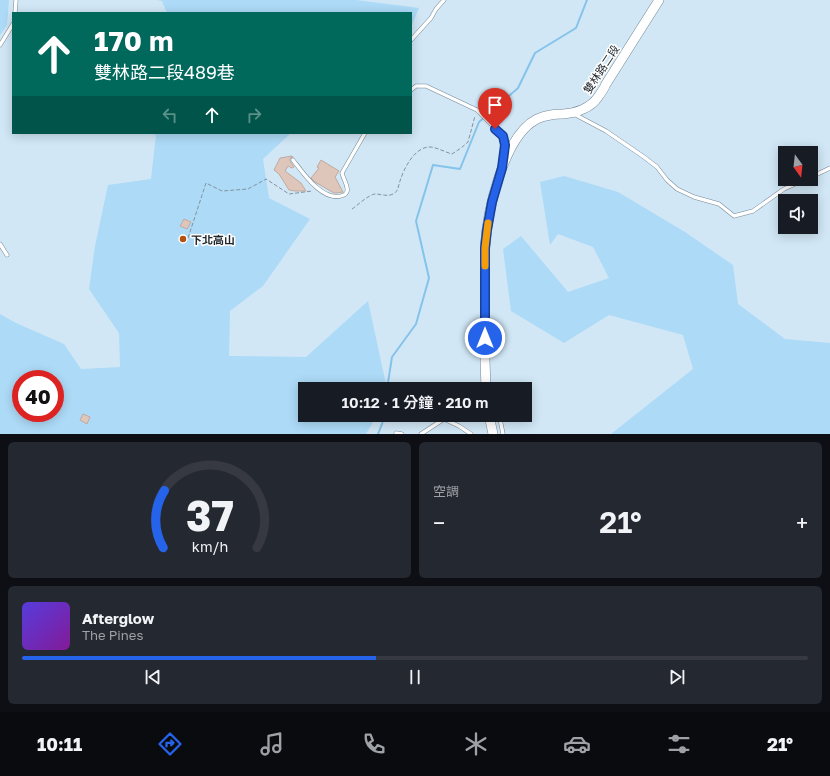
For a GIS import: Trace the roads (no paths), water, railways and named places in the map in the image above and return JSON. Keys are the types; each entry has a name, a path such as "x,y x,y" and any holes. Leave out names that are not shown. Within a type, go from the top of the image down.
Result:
{"street":[{"name":"雙林路二段","path":"486,382 485,248 492,202 502,168 514,142 530,123 547,115 579,111 598,98 659,0"},
{"path":"490,422 493,434"}],"lane":[{"path":"16,0 16,12"},
{"path":"412,39 431,18 436,9 444,0"},
{"path":"0,45 12,26"},
{"path":"412,89 416,86 426,86 477,110 503,136 505,145 502,168"},
{"path":"572,113 606,131 644,157 657,167 667,180 677,189 694,197 718,204 734,216 753,211 791,186"},
{"path":"293,160 309,181 329,196 337,197 344,195 347,193 347,188 342,173 364,134"},
{"path":"818,174 830,168"},
{"path":"0,244 7,255"},
{"path":"421,434 444,419 471,434"},
{"path":"501,422 503,434"},
{"path":"396,433 402,434"}],"waterway":[{"path":"388,382 392,357 416,324 429,278 416,221 433,165 460,169 479,122 518,88 535,53 576,28 587,0"},
{"path":"378,434 382,422"}],"place":[{"name":"下北高山","path":"183,239"}]}
